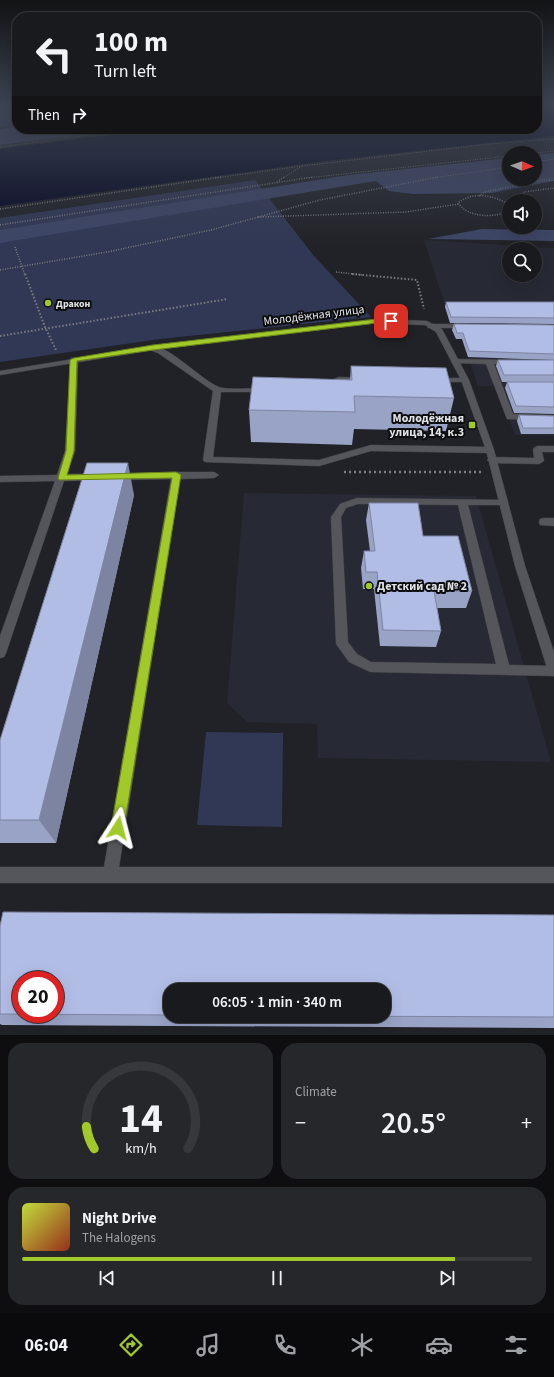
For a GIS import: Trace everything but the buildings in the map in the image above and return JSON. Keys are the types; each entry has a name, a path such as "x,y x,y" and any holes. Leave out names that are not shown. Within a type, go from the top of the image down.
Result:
{"street":[{"name":"Молодёжная улица","path":"0,373 153,348 377,321 429,325 470,326"},
{"path":"429,325 439,331 465,380 491,455 520,566 554,671 370,668 353,658 342,644 336,517 343,506 357,501 503,502"},
{"path":"153,348 161,351 217,390 270,390"},
{"path":"0,653 62,478 70,451 74,360"},
{"path":"455,361 518,362"},
{"path":"489,362 501,385 510,417 554,418"},
{"path":"321,386 339,379 370,380"},
{"path":"424,380 465,380"},
{"path":"217,390 208,460 319,463 371,448 491,455 539,461 537,449 554,449"},
{"path":"110,875 176,475"},
{"path":"0,479 214,475"},
{"path":"462,502 504,670"},
{"path":"0,876 554,875"}],"path":[{"path":"0,209 302,166 418,152"},
{"path":"0,225 329,175 502,157"},
{"path":"542,161 554,159"},
{"path":"274,183 302,166"},
{"path":"0,270 107,252 211,230 320,200 462,173 502,168"},
{"path":"478,196 485,192 543,180 554,180"},
{"path":"522,194 524,192 554,188"},
{"path":"459,204 460,200 478,196 496,198 502,201"},
{"path":"256,217 406,212 459,204"},
{"path":"459,204 462,209 468,212 483,215 502,214"},
{"path":"16,247 45,327 57,351"},
{"path":"336,272 417,280 429,325"},
{"path":"0,336 45,327 228,299"},
{"path":"338,472 495,472"}],"shaded area":[{"path":"0,152 404,152 324,161 0,206"},
{"path":"554,153 554,181 542,183 542,154"},
{"path":"502,159 502,186 528,186 491,193 413,194 389,191 376,181 0,243 0,230 349,175"},
{"path":"255,180 314,256 371,317 160,339 0,362 0,218"},
{"path":"482,229 502,229 502,234 542,234 542,230 554,230 554,241 428,239"},
{"path":"424,240 502,245 502,282 542,282 542,247 554,248 554,436 515,435 497,386 478,386 462,339 456,339"},
{"name":"Детский сад № 2","path":"244,493 476,496 551,762 318,758 317,724 247,722 227,703"},
{"path":"206,732 283,733 282,827 197,825"}],"place":[{"name":"Дракон","path":"48,303"},
{"name":"Молодёжная улица, 14, к.3","path":"472,425"},
{"name":"Детский сад № 2","path":"369,586"}],"route":[{"path":"118,828 176,475 62,478 70,451 74,360 153,348 377,321 391,321"}]}
